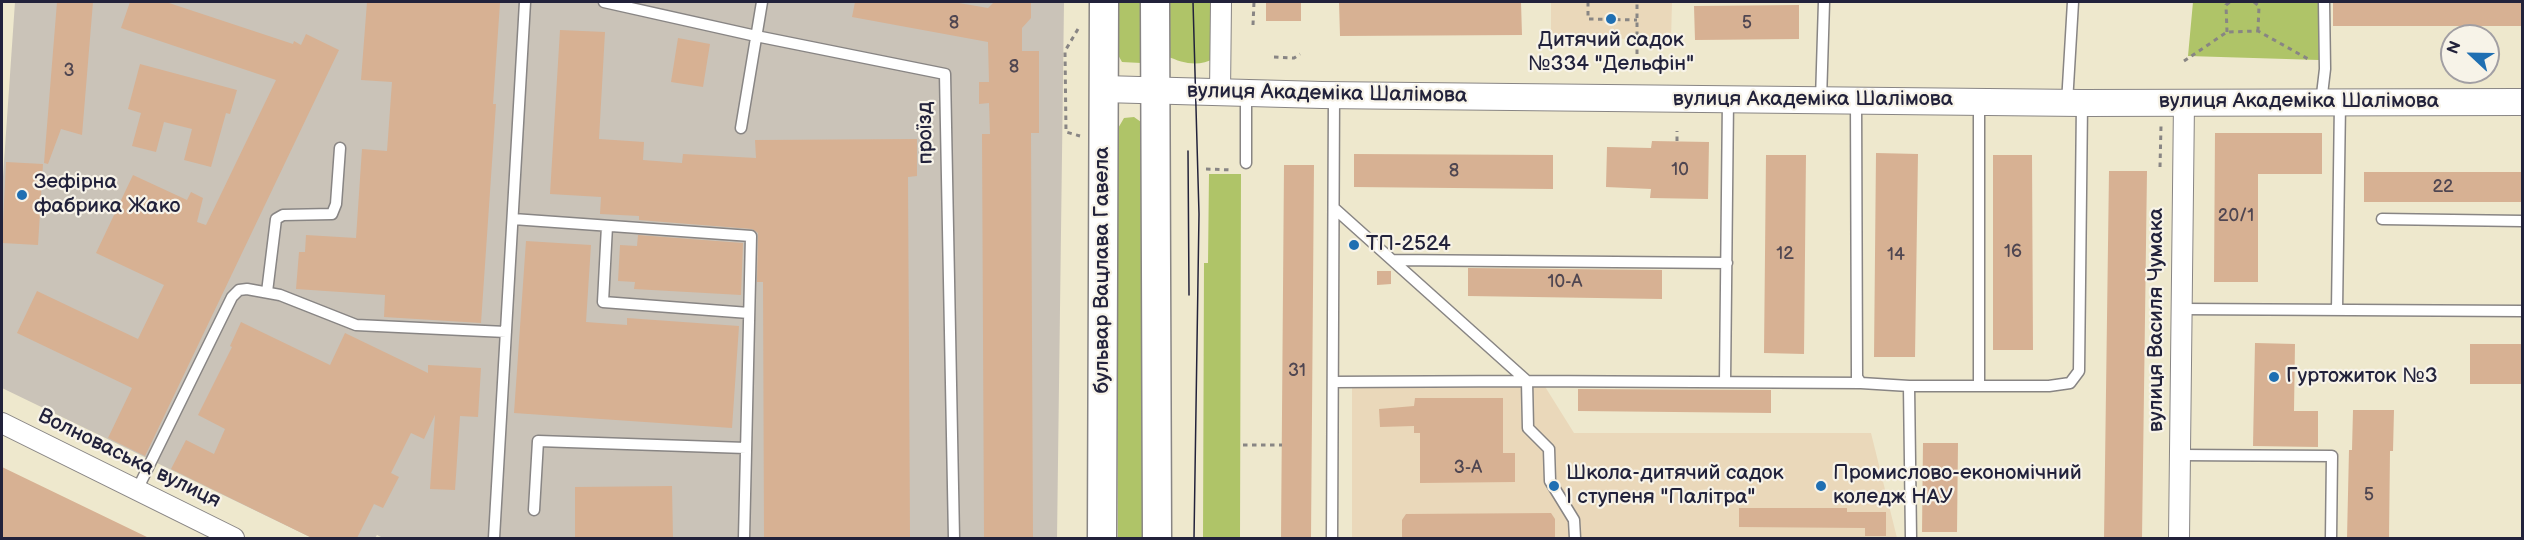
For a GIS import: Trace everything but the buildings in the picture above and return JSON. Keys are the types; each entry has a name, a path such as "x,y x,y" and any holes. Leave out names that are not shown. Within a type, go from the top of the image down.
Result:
{"main road":[{"name":"бульвар Вацлава Гавела","path":"1102,538 1104,2"},
{"path":"1155,2 1157,538"}],"street":[{"path":"1220,93 1221,2"},
{"name":"вулиця Академіка Шалімова","path":"1103,89 1334,95 2075,103 2523,102"},
{"name":"вулиця Василя Чумака","path":"2180,538 2184,102"},
{"name":"Волноваська вулиця","path":"2,423 137,490 212,534 234,538"}],"lane":[{"path":"494,538 525,2"},
{"name":"проїзд","path":"604,2 756,36 945,74 954,538"},
{"path":"741,128 762,2"},
{"path":"1821,100 1824,2"},
{"path":"1333,382 1725,382 1861,383 1909,386 2070,383 2079,370 2073,2"},
{"path":"2324,2 2325,69 2331,103 2337,310"},
{"path":"1245,167 1246,93"},
{"path":"1332,538 1334,95"},
{"path":"1725,382 1728,99"},
{"path":"1856,100 1857,377 1861,383"},
{"path":"1979,102 1979,386"},
{"path":"267,292 276,219 283,215 332,214 336,204 340,148"},
{"path":"1334,208 1527,381 1528,428 1549,449 1550,481 1574,520 1575,538"},
{"path":"513,219 751,236 744,538"},
{"path":"2382,219 2523,221"},
{"path":"607,226 603,302 749,313"},
{"path":"1392,260 1726,263"},
{"path":"137,490 232,297 239,290 247,289 280,295 356,325 506,332"},
{"path":"2181,309 2523,311"},
{"path":"1909,386 1911,538"},
{"path":"534,510 538,441 746,448"},
{"path":"2180,455 2332,456 2331,538"}],"path":[{"path":"1253,25 1254,2"},
{"path":"1588,2 1587,19 1637,20"},
{"path":"1637,2 1637,54"},
{"path":"2227,32 2226,5 2230,2"},
{"path":"2254,2 2259,6 2258,31"},
{"path":"1078,29 1065,51 1066,132 1084,137"},
{"path":"2184,61 2227,32 2258,31 2325,69"},
{"path":"1274,57 1294,58 1300,54"},
{"path":"2160,167 2161,126"},
{"path":"1677,131 1677,141"},
{"path":"1206,169 1245,167"},
{"path":"1243,445 1282,445"}],"shaded area":[{"path":"15,2 1064,2 1057,538 383,538 377,535 375,538 312,538 2,388 2,191"},
{"name":"Дитячий садок №334 \"Дельфін\"","path":"1551,2 1672,2 1671,40 1551,37"},
{"name":"Школа-дитячий садок І ступеня \"Палітра\"","path":"1544,385 1574,433 1871,433 1897,538 1352,538 1352,388"}],"green space":[{"path":"1117,2 1145,2 1145,54 1141,63 1122,62 1117,53"},
{"path":"1167,2 1216,2 1215,58 1203,63 1191,63 1167,56"},
{"path":"2193,2 2318,2 2319,60 2188,56"},
{"path":"1134,117 1141,122 1150,538 1118,538 1117,130 1124,118"},
{"path":"1209,174 1241,174 1240,538 1203,538 1204,263 1208,263"}],"tram line":[{"path":"1193,2 1199,214 1194,538"},
{"path":"1188,151 1189,295"}],"place":[{"name":"Дитячий садок №334 \"Дельфін\"","path":"1611,19"},
{"name":"Зефірна фабрика Жако","path":"22,195"},
{"name":"ТП-2524","path":"1354,245"},
{"name":"Гуртожиток №3","path":"2274,377"},
{"name":"Школа-дитячий садок І ступеня \"Палітра\"","path":"1554,486"},
{"name":"Промислово-економічний коледж НАУ","path":"1821,486"}]}
